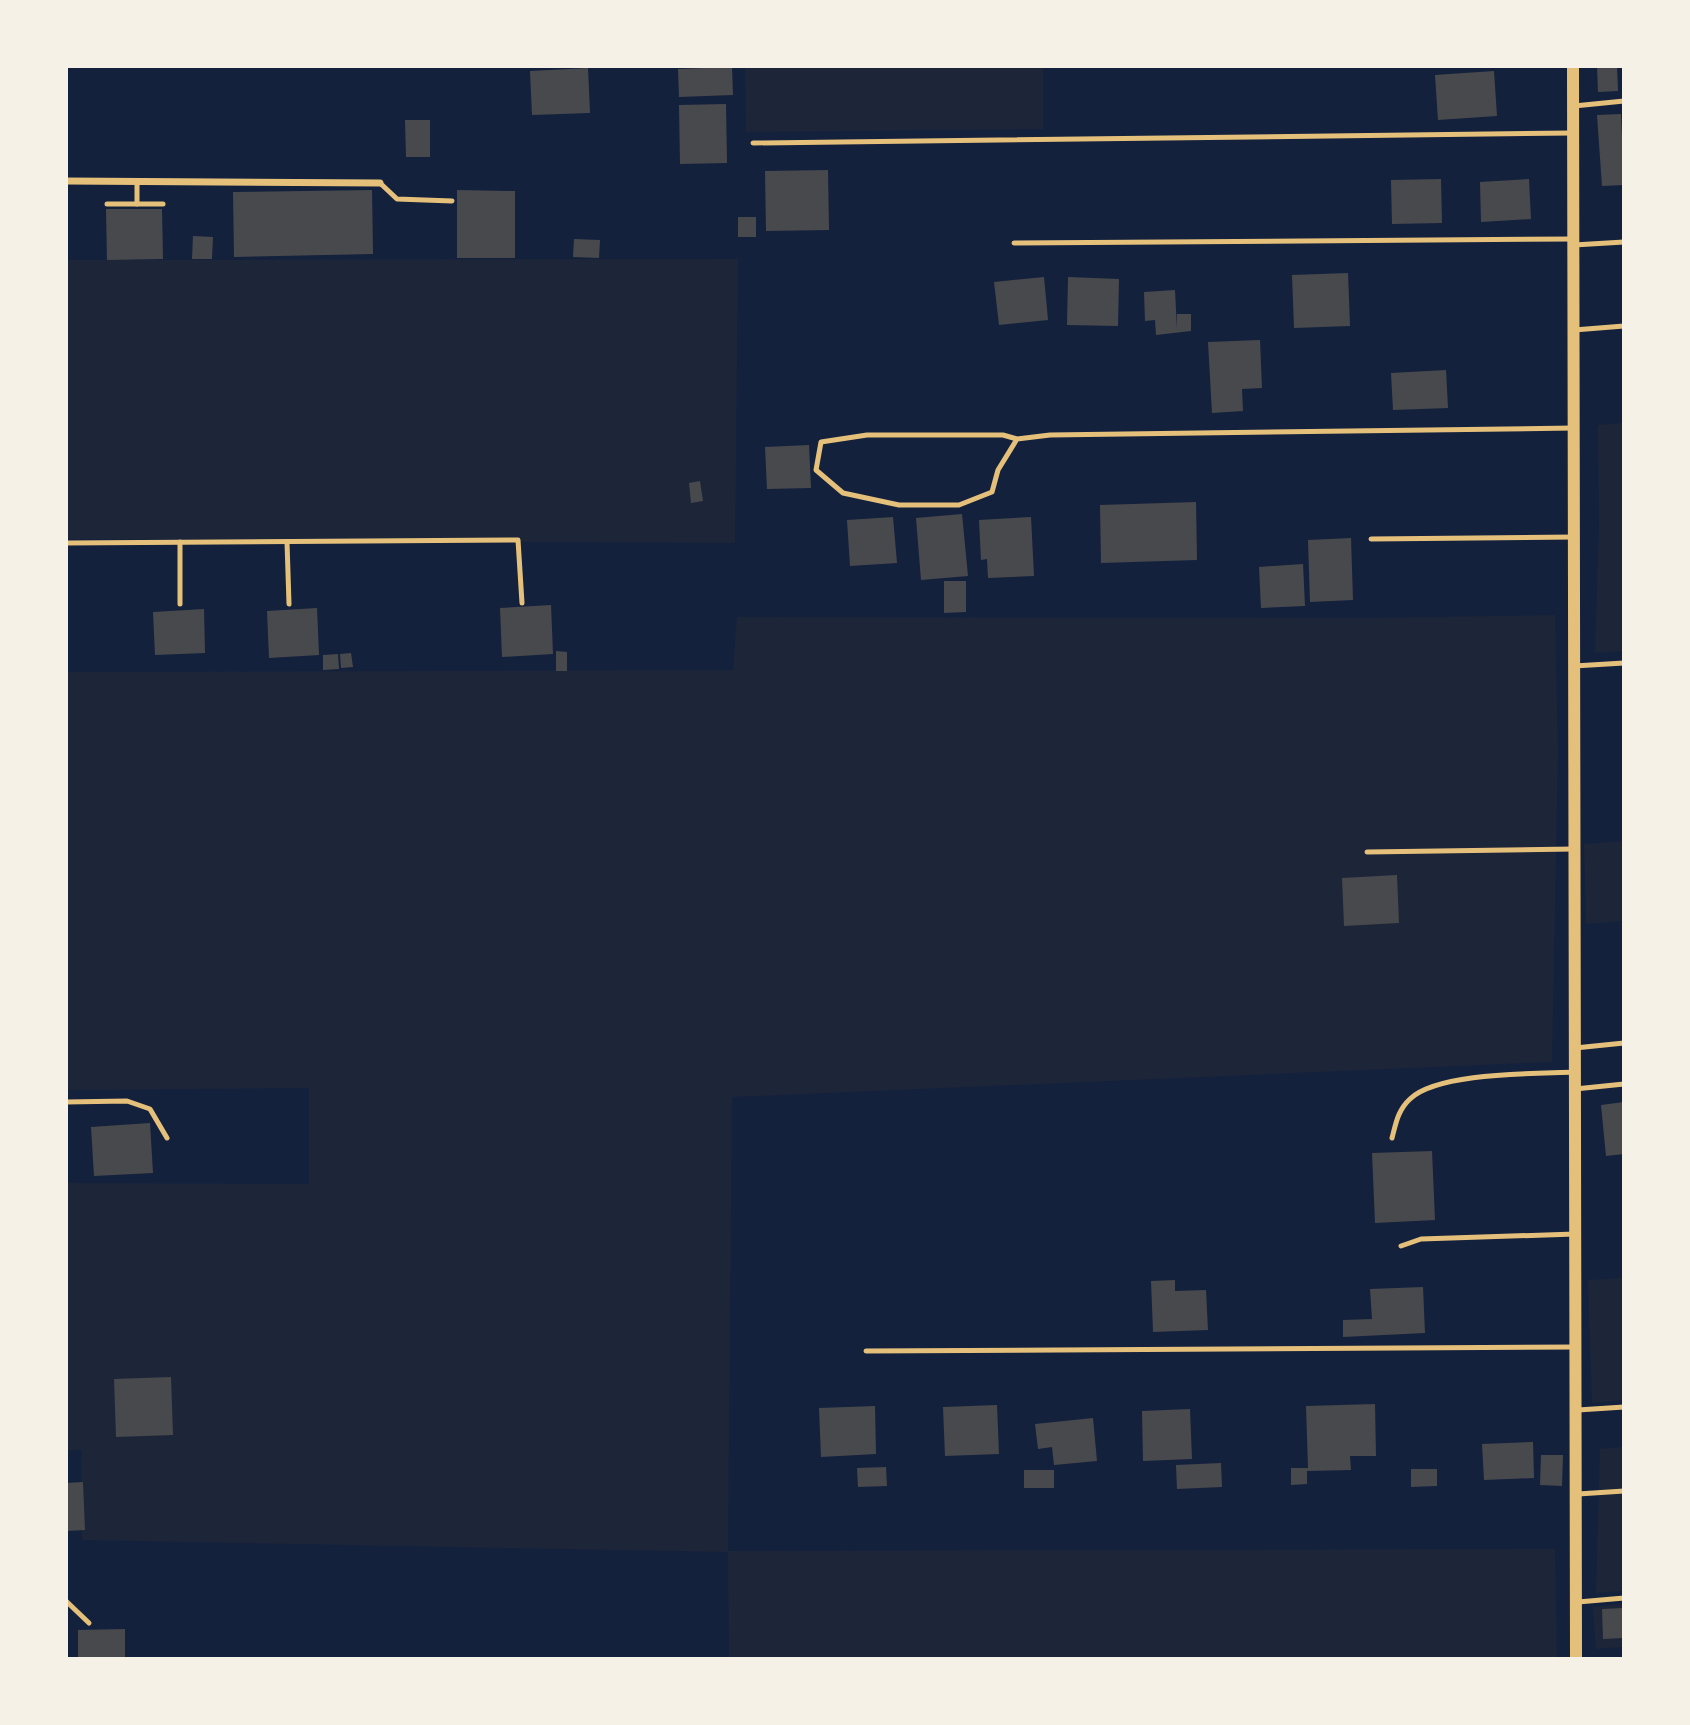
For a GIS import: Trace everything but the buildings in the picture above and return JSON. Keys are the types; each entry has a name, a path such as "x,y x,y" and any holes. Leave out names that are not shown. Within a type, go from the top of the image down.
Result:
{"street":[{"path":"1573,66 1576,1658"},
{"path":"66,181 380,183"}],"lane":[{"path":"1573,106 1623,101"},
{"path":"752,143 1573,133"},
{"path":"136,204 137,181"},
{"path":"380,183 397,199 452,201"},
{"path":"107,204 163,204"},
{"path":"1014,243 1623,242"},
{"path":"1574,330 1623,326"},
{"path":"1017,439 998,470 992,492 959,505 898,505 844,493 816,470 821,442 867,435 1003,435 1017,439 1050,435 1574,428"},
{"path":"1371,539 1574,537"},
{"path":"66,543 518,540 522,603"},
{"path":"180,542 180,604"},
{"path":"287,542 289,604"},
{"path":"1574,666 1623,663"},
{"path":"1367,852 1575,849"},
{"path":"1575,1048 1623,1043"},
{"path":"1392,1138 1399,1113 1412,1097 1438,1085 1486,1077 1575,1072"},
{"path":"1575,1089 1623,1084"},
{"path":"66,1101 127,1101 150,1109 167,1138"},
{"path":"1401,1246 1421,1239 1575,1234"},
{"path":"866,1351 1576,1347"},
{"path":"1576,1411 1623,1407"},
{"path":"1576,1494 1623,1491"},
{"path":"1576,1602 1623,1598"},
{"path":"66,1601 89,1623"}],"shaded area":[{"path":"1107,66 1043,67 1043,129 746,132 745,67"},
{"path":"738,259 735,543 67,539 67,260"},
{"path":"1623,423 1623,651 1595,653 1599,527 1598,425"},
{"path":"1555,615 1558,751 1552,1062 732,1097 728,1551 1555,1549 1557,1658 729,1658 728,1552 82,1540 81,1450 67,1450 67,1183 309,1184 309,1088 67,1090 67,672 733,670 737,617 1366,618"},
{"path":"1623,841 1623,921 1586,924 1584,844"},
{"path":"1623,1278 1623,1400 1592,1403 1588,1280"},
{"path":"1623,1447 1623,1591 1596,1593 1600,1449"},
{"path":"1623,1604 1623,1647 1596,1649 1593,1607"}]}
